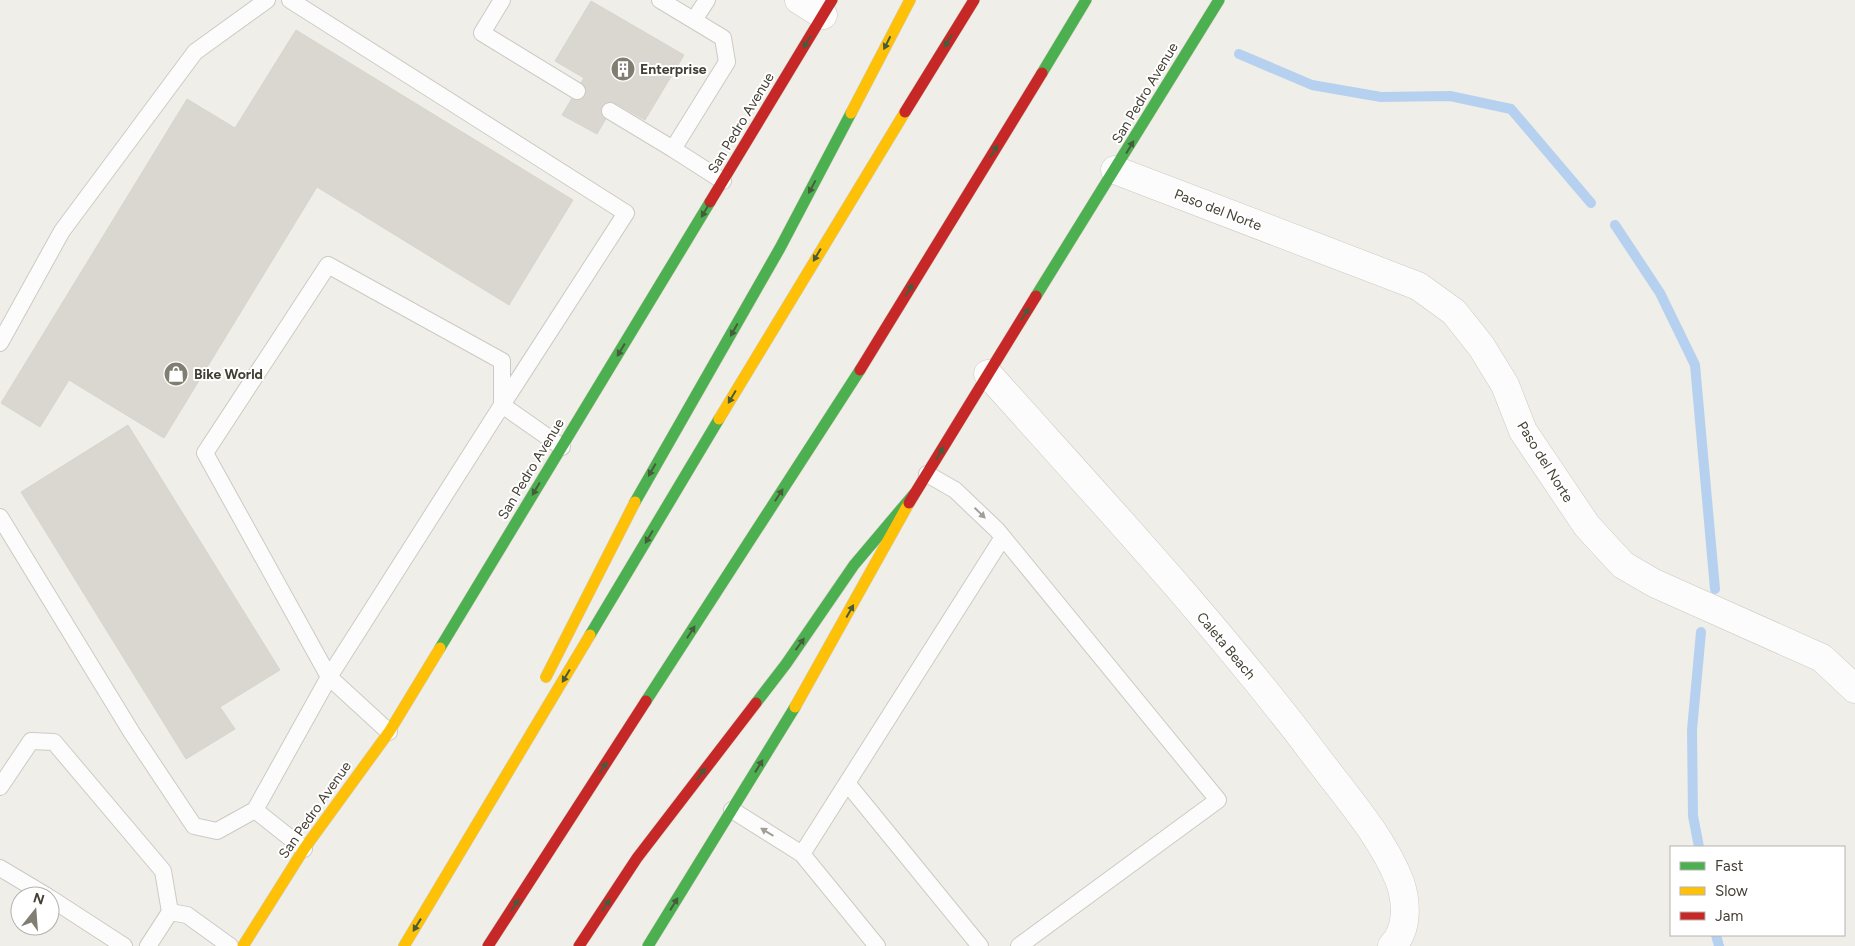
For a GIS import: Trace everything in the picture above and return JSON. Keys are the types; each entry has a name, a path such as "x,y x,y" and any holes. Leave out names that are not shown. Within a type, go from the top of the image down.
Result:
{"main road":[{"path":"541,686 644,485 780,248 910,0"},
{"path":"404,946 788,304 974,0"},
{"path":"488,946 884,332 1086,0"},
{"name":"San Pedro Avenue","path":"648,946 802,696 914,494 1219,0"},
{"name":"San Pedro Avenue","path":"243,946 304,849 389,732 827,8"},
{"path":"579,946 637,858 786,664 854,565 914,494"},
{"path":"430,905 515,739"}],"street":[{"path":"799,0 827,8"},
{"name":"Paso del Norte","path":"1115,170 1418,286 1447,306 1481,346 1505,386 1523,431 1587,526 1623,565 1654,583 1822,658 1855,689"},
{"name":"Caleta Beach","path":"988,374 1171,580 1291,723 1383,846 1400,883 1404,898 1405,920 1397,941 1392,946"}],"lane":[{"path":"0,343 62,231 195,52 267,0"},
{"path":"0,518 132,733 194,826 217,832 255,810 329,677 626,213 290,0"},
{"path":"502,0 482,33 577,91"},
{"path":"660,0 723,38 728,62 673,150"},
{"path":"694,20 707,0"},
{"path":"610,111 723,181"},
{"path":"389,732 329,677 205,453 328,265 502,361 502,405"},
{"path":"502,405 562,447"},
{"path":"927,474 955,490 1003,537 1218,800 1019,946"},
{"path":"802,854 1003,537"},
{"path":"0,788 32,741 54,742 163,871 170,912 148,946"},
{"path":"847,782 980,946"},
{"path":"255,810 304,849"},
{"path":"732,810 802,854 878,946"},
{"path":"0,868 30,886"},
{"path":"60,904 124,946"},
{"path":"170,912 187,915 230,946"}],"building":[{"name":"Enterprise","path":"591,1 684,55 645,120 615,103 597,134 562,115 584,78 555,61"},
{"path":"296,30 573,200 509,305 317,187 164,438 69,380 40,427 1,403 187,99 235,128"},
{"path":"128,425 280,670 220,707 235,729 186,759 21,492"}],"waterway":[{"path":"1239,54 1312,85 1381,97 1450,96 1511,109 1591,203"},
{"path":"1615,225 1660,293 1695,365 1715,589"},
{"path":"1699,846 1693,816 1692,730 1701,632"},
{"path":"1716,936 1719,946"}],"traffic: fast":[{"path":"1042,73 1086,0"},
{"path":"1036,296 1219,0"},
{"path":"635,502 780,248 851,113"},
{"path":"440,648 710,202"},
{"path":"646,701 860,370"},
{"path":"590,635 719,419"},
{"path":"756,703 786,664 854,565 914,494"},
{"path":"648,946 795,707"}],"traffic: slow":[{"path":"851,113 910,0"},
{"path":"719,419 905,112"},
{"path":"546,677 635,502"},
{"path":"795,707 909,503"},
{"path":"404,946 590,635"},
{"path":"243,946 304,849 389,732 440,648"}],"traffic: jam":[{"path":"710,202 832,0"},
{"path":"905,112 974,0"},
{"path":"860,370 1042,73"},
{"path":"909,503 1036,296"},
{"path":"488,946 646,701"},
{"path":"579,946 637,858 756,703"}],"place":[{"name":"Enterprise","path":"623,69"},
{"name":"Bike World","path":"176,374"}]}
